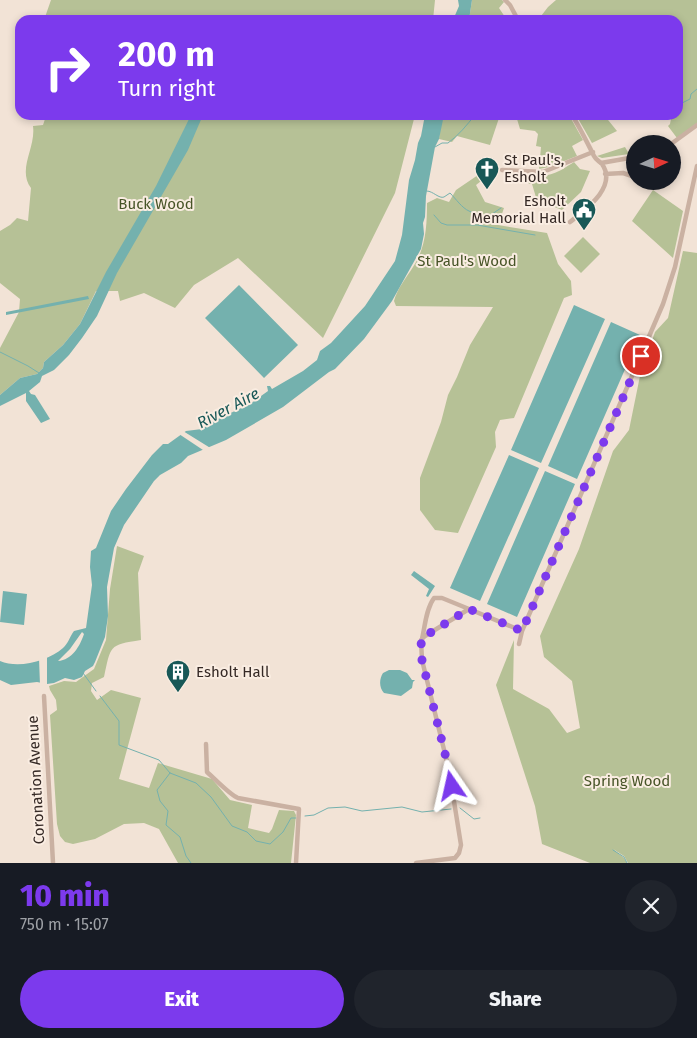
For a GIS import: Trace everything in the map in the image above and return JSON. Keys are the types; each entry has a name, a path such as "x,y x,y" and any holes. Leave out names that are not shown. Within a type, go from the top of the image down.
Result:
{"street":[{"path":"505,0 511,2 516,15"},
{"path":"570,222 596,198 603,190 606,182 601,163 598,162 575,120"},
{"path":"681,137 697,125"},
{"path":"502,170 543,172 592,152"},
{"path":"601,163 626,159"},
{"path":"519,644 522,631 660,311 675,267 697,166"},
{"path":"509,170 510,176"},
{"path":"605,174 626,174"},
{"path":"416,863 455,858 459,853 461,845 449,770 422,660 421,640 426,617 434,598 442,598 522,631"},
{"path":"421,640 469,609"},
{"name":"Coronation Avenue","path":"44,696 53,863"},
{"path":"206,744 207,772 227,789 231,795 238,798 299,809 296,863"}],"green space":[{"path":"51,0 435,0 434,15 46,15"},
{"path":"472,0 502,0 504,2 499,8 504,15 470,15"},
{"path":"556,0 697,0 697,123 681,135 675,135 668,126 671,120 683,120 683,15 542,15"},
{"name":"Buck Wood","path":"45,120 414,120 395,193 323,338 238,258 194,285 175,308 144,293 120,301 118,291 96,291 80,324 63,345 44,362 43,368 37,374 20,378 0,395 0,348 19,312 20,299 0,283 0,231 17,218 28,221 31,188 27,181 26,166 32,142 33,126 43,125"},
{"path":"442,120 498,120 490,145 457,136 452,142 439,139"},
{"path":"517,120 572,120 583,140 572,146 577,156 539,169 541,147 536,146 538,134 535,131 520,129"},
{"path":"579,120 608,120 617,131 592,143"},
{"path":"625,147 626,149 626,154 602,158 597,156"},
{"path":"574,162 580,169 590,171 581,192 562,210 538,204 532,184 529,184 527,178 552,174"},
{"name":"St Paul's Wood","path":"489,172 490,174 476,185 485,202 504,208 498,225 547,233 558,264 571,281 572,295 564,298 514,418 500,420 495,432 496,447 458,533 435,530 420,510 420,478 441,422 448,395 470,345 493,307 396,306 394,301 399,288 421,252 426,228 427,203 437,198 449,202 456,190 481,173 482,175"},
{"path":"653,190 683,211 673,258 632,221"},
{"path":"583,237 600,254 581,273 564,256"},
{"name":"Spring Wood","path":"683,251 697,253 697,863 628,863 624,856 613,849 627,863 590,863 542,844 535,806 496,685 514,640 513,689 549,709 567,733 580,728 572,681 544,657 540,636 579,549 613,451 629,430 641,371 655,332 668,318"},
{"path":"117,546 144,556 138,573 141,640 122,644 113,649 108,659 104,677 92,683 91,691 97,700 111,690 141,698 119,779 149,788 158,763 212,779 230,800 252,805 248,828 269,833 279,810 294,811 296,815 291,863 178,863 159,829 144,823 124,824 95,839 73,844 65,842 60,836 57,824 50,715 57,710 56,700 49,686 64,681 76,682 94,669 106,640 110,589"}],"water":[{"path":"458,0 472,0 470,15 455,15 459,6"},
{"path":"189,120 201,120 188,150 117,273 97,316 69,355 54,370 42,376 40,382 29,391 35,395 50,419 41,423 26,401 26,393 0,406 0,395 20,378 37,374 43,368 44,362 63,345 80,324 106,272 156,186"},
{"name":"River Aire","path":"424,120 443,120 439,139 435,147 426,196 423,223 424,234 421,249 392,301 364,339 335,369 283,407 226,440 188,456 154,481 124,525 114,548 107,587 108,616 105,637 93,666 85,671 82,677 74,680 65,678 47,684 37,682 11,685 0,680 0,661 24,664 49,657 63,648 74,631 86,628 92,585 91,551 96,548 111,511 152,455 163,444 168,444 186,431 202,429 209,423 250,404 268,391 267,386 270,386 272,389 303,371 317,360 320,351 331,343 365,306 395,261 402,235 409,180","holes":["82,632 84,634 75,652 67,658 58,661 70,649"]},
{"path":"239,285 298,345 264,378 205,318"},
{"path":"88,296 89,299 6,315 6,312"},
{"path":"574,305 605,319 541,463 511,450"},
{"path":"611,322 640,335 577,479 548,466"},
{"path":"509,455 539,468 480,601 450,588"},
{"path":"545,471 575,484 517,617 487,604"},
{"path":"414,571 435,586 428,597 426,596 429,589 411,575"},
{"path":"3,591 27,594 24,625 0,622"},
{"path":"389,670 400,670 407,673 412,680 415,680 412,688 401,696 384,693 380,683 383,673"}],"pier":[{"path":"183,431 212,449 206,452 179,434"},
{"path":"47,656 47,686 40,685 39,658"}],"waterway":[{"path":"683,102 690,99 691,94 697,89"},
{"path":"435,147 452,140 471,120"},
{"path":"427,191 442,197 450,193 466,210 489,218 489,216 501,208"},
{"path":"434,215 441,223 447,225 477,225 535,235"},
{"path":"0,352 39,373"},
{"path":"83,673 96,691"},
{"path":"100,696 119,721 119,745 159,760 170,773 196,783 211,797 232,826 247,832 256,841 270,844 283,832 291,818 296,818"},
{"path":"170,773 157,790 160,801 168,811 166,825 180,837 186,856 191,863"},
{"path":"305,816 314,815 328,808 345,807 362,811 402,807 422,812 451,809"},
{"path":"460,808 474,819 480,818"},
{"path":"613,850 624,857 627,863"}],"place":[{"name":"St Paul's, Esholt","path":"487,190"},
{"name":"Esholt Memorial Hall","path":"584,231"},
{"name":"Esholt Hall","path":"178,693"}],"route":[{"path":"452,786 422,660 421,640 469,609 522,631 641,356"}]}
